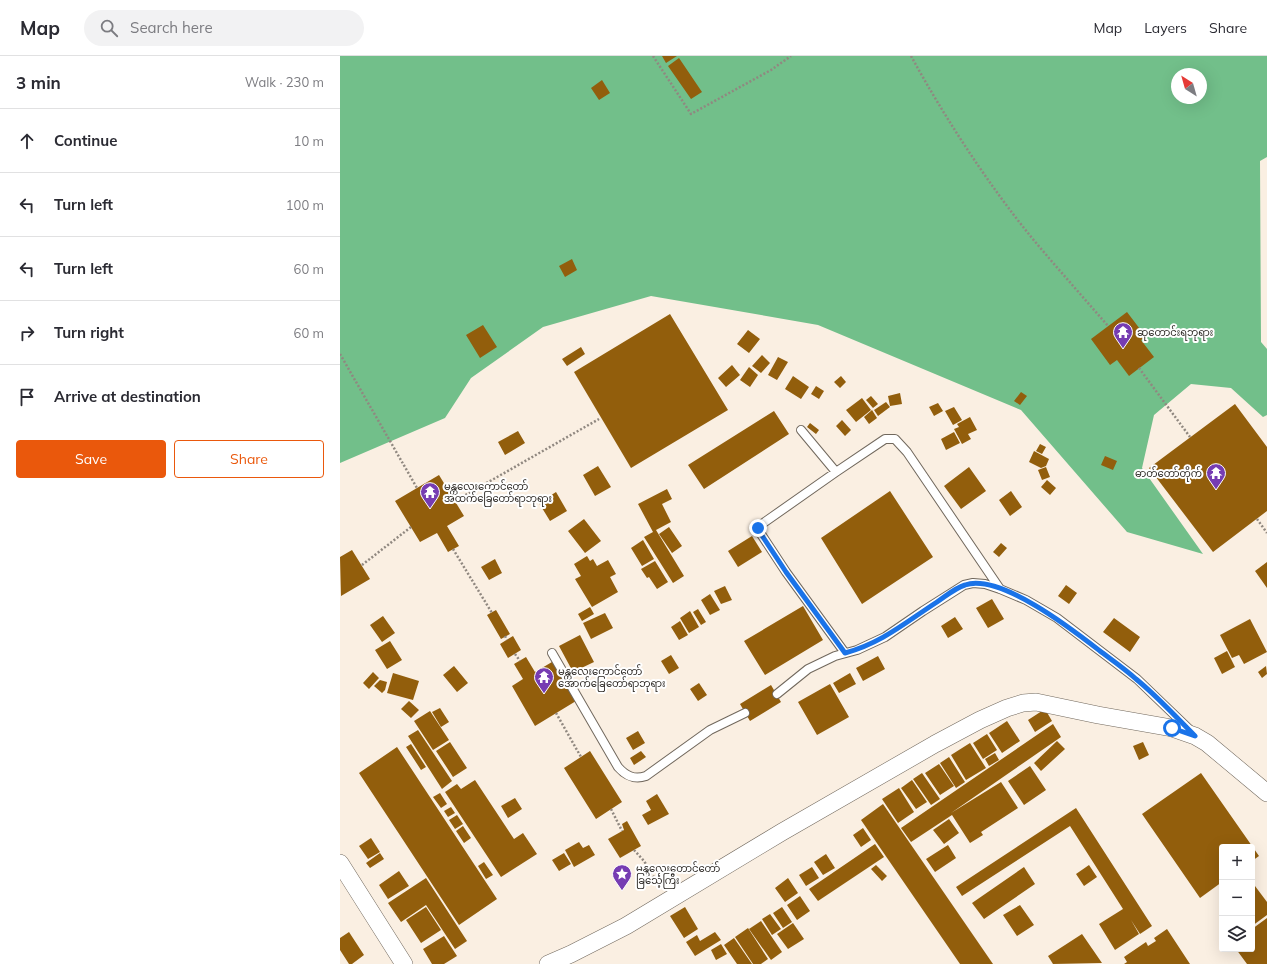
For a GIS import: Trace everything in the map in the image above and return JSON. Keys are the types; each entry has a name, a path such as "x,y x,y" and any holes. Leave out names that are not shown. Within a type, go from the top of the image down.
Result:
{"street":[{"path":"548,964 578,951 626,926 782,832 936,744 987,717 1023,703 1036,702 1172,728 1195,736 1207,743 1267,793"},
{"path":"340,863 404,964"}],"lane":[{"path":"801,430 836,472"},
{"path":"845,653 786,572 758,528 836,472 886,439 895,440 907,452 1000,588"},
{"path":"777,694 808,669 845,653 857,650 885,637 964,585 973,583 985,584 1000,588 1026,600 1064,623 1137,679 1195,736"},
{"path":"552,653 618,767 628,776 640,778 646,776 710,730 745,713"}],"path":[{"path":"654,56 691,114 771,70 791,56"},
{"path":"911,56 982,170 1032,238 1108,326"},
{"path":"340,354 417,488"},
{"path":"1139,368 1190,437"},
{"path":"455,501 599,419"},
{"path":"1257,519 1267,533"},
{"path":"362,565 411,527"},
{"path":"453,549 492,612"},
{"path":"515,654 520,661"},
{"path":"556,713 581,757"},
{"path":"611,809 622,831"},
{"path":"634,850 644,862 669,901"}],"green space":[{"path":"340,56 1267,56 1267,157 1260,161 1261,342 1267,349 1267,415 1263,417 1231,388 1191,384 1154,415 1142,468 1203,554 1127,532 1021,410 818,325 651,296 543,327 471,378 445,418 340,463"}],"building":[{"path":"662,56 677,56 666,63"},
{"path":"679,58 702,92 691,99 668,66"},
{"path":"602,80 610,93 599,100 591,88"},
{"path":"572,259 577,270 565,277 559,266"},
{"name":"ဆုတောင်းရဘုရား","path":"1127,312 1146,337 1141,340 1154,357 1129,376 1117,360 1110,365 1091,339"},
{"path":"670,314 728,410 631,468 574,372"},
{"path":"483,325 497,347 480,358 466,335"},
{"path":"748,330 760,339 749,353 737,344"},
{"path":"581,347 585,354 567,366 562,359"},
{"path":"762,355 770,363 761,373 752,366"},
{"path":"778,357 788,362 777,380 768,375"},
{"path":"732,365 740,375 726,387 718,378"},
{"path":"749,367 758,375 750,387 740,380"},
{"path":"793,376 809,387 801,399 785,389"},
{"path":"841,376 846,382 840,388 834,382"},
{"path":"816,386 824,391 819,399 811,394"},
{"path":"1021,392 1027,396 1020,405 1014,401"},
{"path":"900,393 902,404 890,406 888,396"},
{"path":"871,396 878,404 873,408 866,400"},
{"path":"862,398 871,410 856,422 846,410"},
{"path":"886,402 890,407 878,416 874,410"},
{"path":"938,403 943,411 934,416 929,407"},
{"name":"ဓာတ်တော်တိုက်","path":"1235,404 1267,447 1267,511 1213,552 1149,468"},
{"path":"954,407 962,420 953,425 945,411"},
{"path":"872,410 877,418 869,424 864,417"},
{"path":"774,411 789,434 704,489 688,465"},
{"path":"970,417 977,430 968,434 971,439 962,444 954,429 959,427 957,424"},
{"path":"842,420 851,430 845,436 836,426"},
{"path":"810,423 819,430 816,434 807,427"},
{"path":"518,431 525,443 505,455 498,442"},
{"path":"954,432 960,443 946,450 941,439"},
{"path":"1040,444 1046,447 1042,454 1036,451"},
{"path":"1034,451 1049,459 1046,466 1041,468 1029,462"},
{"path":"1105,456 1117,461 1113,470 1101,465"},
{"path":"598,466 611,487 595,496 583,475"},
{"path":"969,467 986,491 961,509 944,486"},
{"path":"1046,467 1050,477 1042,480 1038,470"},
{"name":"မန္တ‌လေးတောင်တော် အထက်ခြေတော်ရာဘုရား‌","path":"439,475 464,516 447,526 459,546 448,552 437,533 420,542 395,501"},
{"path":"1047,480 1056,488 1050,495 1041,487"},
{"path":"667,489 672,499 662,504 671,522 656,530 684,576 673,583 644,537 653,532 638,504"},
{"path":"890,491 933,557 862,604 821,538"},
{"path":"1011,491 1022,507 1010,516 999,500"},
{"path":"556,492 567,511 550,521 539,503"},
{"path":"584,519 601,541 585,553 568,531"},
{"path":"669,527 682,546 672,553 659,534"},
{"path":"752,536 762,552 738,567 728,551"},
{"path":"643,540 654,559 642,566 631,548"},
{"path":"1001,543 1007,548 999,557 993,552"},
{"path":"352,550 370,579 341,596 340,557"},
{"path":"587,556 590,561 593,559 597,566 608,560 616,574 610,577 618,592 592,607 575,579 581,576 574,564"},
{"path":"495,559 502,573 489,580 481,567"},
{"path":"655,561 668,582 657,589 649,577 647,578 641,569"},
{"path":"1267,562 1267,588 1255,571"},
{"path":"1066,585 1077,593 1069,604 1058,596"},
{"path":"725,586 732,600 721,604 714,591"},
{"path":"710,594 720,610 710,615 701,600"},
{"path":"992,599 1004,619 988,628 976,608"},
{"path":"803,606 823,640 765,675 744,641"},
{"path":"590,607 594,614 582,621 578,614"},
{"path":"698,609 706,622 701,625 693,612"},
{"path":"496,610 510,634 501,639 487,615"},
{"path":"690,611 699,627 689,633 680,618"},
{"path":"605,613 613,628 591,639 583,623"},
{"path":"383,616 395,633 382,642 370,625"},
{"path":"955,617 963,629 948,638 941,626"},
{"path":"1114,618 1140,637 1130,652 1103,632"},
{"path":"1250,619 1267,652 1244,664 1239,655 1232,658 1220,635"},
{"path":"680,621 688,635 679,640 671,627"},
{"path":"580,635 594,662 573,672 559,646"},
{"path":"513,636 521,650 508,658 500,644"},
{"path":"390,641 402,660 387,669 375,650"},
{"path":"1227,651 1235,667 1222,674 1214,658"},
{"path":"671,655 679,668 669,674 661,661"},
{"path":"878,656 885,669 863,681 856,668"},
{"name":"မန္တ‌လေးတောင်တော် အောက်ခြေတော်ရာဘုရား‌","path":"526,657 535,672 552,662 576,701 535,726 512,686 523,679 514,664"},
{"path":"454,666 468,683 457,692 443,675"},
{"path":"1266,666 1267,674 1262,678 1258,672"},
{"path":"373,672 379,678 369,689 363,683"},
{"path":"393,673 419,681 413,700 387,693"},
{"path":"850,673 856,684 839,693 833,683"},
{"path":"380,680 387,682 385,690 382,693 374,686"},
{"path":"699,683 707,695 698,701 690,689"},
{"path":"830,684 849,717 817,735 798,702"},
{"path":"771,685 781,702 750,721 740,704"},
{"path":"409,701 419,710 411,718 401,709"},
{"path":"440,708 449,722 441,727 432,712"},
{"path":"1045,709 1052,721 1035,732 1028,720"},
{"path":"430,711 449,740 433,750 414,721"},
{"path":"1007,721 1020,741 1002,753 989,733"},
{"path":"1053,724 1061,737 951,813 1001,782 1018,808 981,832 983,835 970,843 952,815 911,842 901,828"},
{"path":"418,730 452,781 442,789 408,736"},
{"path":"638,731 645,743 633,750 626,738"},
{"path":"987,734 997,750 983,759 973,743"},
{"path":"1057,741 1065,749 1041,771 1034,763"},
{"path":"450,742 467,768 453,777 436,751"},
{"path":"1143,742 1149,755 1139,760 1133,746"},
{"path":"970,743 986,768 966,780 951,755"},
{"path":"411,744 426,767 421,770 406,747"},
{"path":"397,747 497,899 459,925 359,773"},
{"path":"590,751 622,802 596,819 564,768"},
{"path":"641,751 646,757 634,765 630,758"},
{"path":"995,753 999,760 989,766 985,759"},
{"path":"949,757 965,782 956,788 940,763"},
{"path":"939,764 954,786 940,795 925,773"},
{"path":"1030,766 1046,790 1024,805 1008,781"},
{"path":"922,773 940,799 931,805 913,779"},
{"path":"1201,773 1251,844 1219,844 1219,884 1200,898 1142,814"},
{"path":"475,780 514,839 523,833 537,854 501,877 445,792 457,784 461,789"},
{"path":"912,780 927,802 916,809 901,788"},
{"path":"899,788 914,812 898,823 882,799"},
{"path":"440,793 447,804 441,808 433,797"},
{"path":"657,794 669,814 648,825 642,815 651,810 646,801"},
{"path":"515,798 522,809 508,818 501,806"},
{"path":"883,804 993,964 960,964 861,820"},
{"path":"451,807 455,813 448,817 444,811"},
{"path":"1076,808 1152,926 1140,934 1131,920 1139,934 1115,950 1099,924 1123,909 1070,826 962,896 956,887"},
{"path":"457,815 463,824 455,829 449,820"},
{"path":"949,819 959,833 944,844 933,830"},
{"path":"627,821 641,846 620,858 608,839 624,830 622,824"},
{"path":"463,826 471,838 464,843 456,831"},
{"path":"863,828 871,840 861,847 853,835"},
{"path":"371,838 380,852 368,859 359,846"},
{"path":"579,842 583,848 589,845 595,855 574,867 565,850"},
{"path":"875,844 884,857 818,901 809,889"},
{"path":"948,845 956,858 935,872 926,859"},
{"path":"1255,850 1259,856 1255,859"},
{"path":"380,853 384,859 370,868 366,863"},
{"path":"564,853 571,864 559,871 552,860"},
{"path":"826,854 835,868 823,875 814,862"},
{"path":"484,862 493,875 486,879 478,866"},
{"path":"876,865 887,876 882,881 871,869"},
{"path":"1089,865 1097,877 1084,886 1076,874"},
{"path":"812,867 819,878 806,886 799,875"},
{"path":"1024,867 1035,884 984,919 972,903"},
{"path":"399,871 409,886 388,899 379,885"},
{"path":"426,878 467,941 455,949 426,905 401,922 388,903"},
{"path":"788,878 798,893 785,902 775,888"},
{"path":"1255,886 1267,902 1267,915 1255,924"},
{"path":"800,896 810,911 797,920 787,905"},
{"path":"1020,905 1034,925 1017,936 1003,915"},
{"path":"426,907 441,930 421,943 406,920"},
{"path":"685,907 698,929 684,938 670,916"},
{"path":"782,907 792,922 783,928 773,913"},
{"path":"770,914 781,929 772,935 762,919"},
{"path":"1267,918 1267,964 1247,964 1238,952 1255,952 1255,927"},
{"path":"761,921 782,952 771,960 749,929"},
{"path":"793,923 804,939 788,949 777,934"},
{"path":"748,928 768,959 761,964 753,964 735,937"},
{"path":"1167,929 1190,964 1124,964 1127,962 1124,957 1146,942 1148,946 1156,941 1154,938"},
{"path":"349,932 364,955 352,964 349,964 340,950 340,938"},
{"path":"715,932 721,940 695,956 686,942 697,935 700,941"},
{"path":"1082,934 1102,963 1053,964 1048,956"},
{"path":"444,936 457,956 444,964 432,964 423,949"},
{"path":"734,938 752,964 737,964 724,945"},
{"path":"721,944 727,954 716,960 711,950"}],"place":[{"name":"ဆုတောင်းရဘုရား","path":"1123,349"},
{"name":"ဓာတ်တော်တိုက်","path":"1216,490"},
{"name":"မန္တ‌လေးတောင်တော် အထက်ခြေတော်ရာဘုရား‌","path":"430,509"},
{"name":"မန္တ‌လေးတောင်တော် အောက်ခြေတော်ရာဘုရား‌","path":"544,694"},
{"name":"မန္တလေးတောင်တော် ‌ခြင်္သေ့ကြီး","path":"622,891"}],"route":[{"path":"758,528 786,572 845,653 857,650 885,637 964,585 973,583 985,584 1000,588 1026,600 1057,618 1137,679 1195,736 1172,728"}]}
